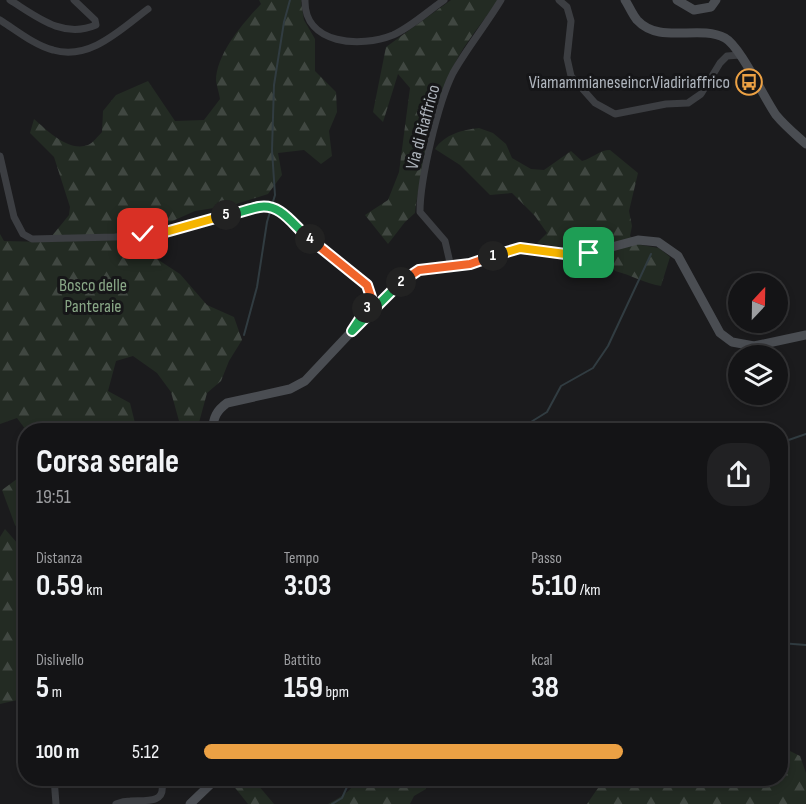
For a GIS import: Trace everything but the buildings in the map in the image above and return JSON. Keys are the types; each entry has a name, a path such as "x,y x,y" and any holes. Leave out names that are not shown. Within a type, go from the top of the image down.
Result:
{"main road":[{"path":"625,0 636,19 654,31 712,34 726,39 740,55 776,115 806,144"},
{"path":"676,0 694,9 711,7 716,0"},
{"path":"212,423 219,409 227,403 290,389 306,381 352,331 411,274 419,270 470,264 520,248 573,255 638,240 658,242 678,256 720,333 732,342 754,346 806,335"},
{"path":"190,804 209,786"}],"street":[{"path":"10,0 55,28 86,29 96,25 95,20 74,0"},
{"path":"305,0 308,20 315,29 340,40 372,41 395,34 444,0"},
{"name":"Via di Riaffrico","path":"451,267 446,241 420,212 428,156 452,76 501,0"},
{"path":"559,0 567,7 571,21 567,58 571,76 595,103 615,114 666,104 688,103 701,94 720,63 727,56 740,55"},
{"path":"0,20 53,50 73,52 95,47 148,9"},
{"path":"0,156 14,217 23,234 32,239 115,237 162,233 216,216 271,206 284,214 303,234 367,285 371,297 370,303 352,331"},
{"path":"55,786 56,804"},
{"path":"116,804 126,801 150,802 157,799 163,790 162,786"}],"green space":[{"name":"Bosco delle Panteraie","path":"259,0 305,0 301,2 304,20 315,39 315,71 336,92 337,112 329,131 332,156 321,164 304,150 278,153 282,175 268,194 233,205 195,211 168,223 143,226 141,242 157,259 180,274 207,305 234,317 242,340 229,361 221,381 207,393 199,423 179,421 171,392 157,373 133,356 116,361 108,391 130,403 135,423 21,423 17,418 0,424 0,234 4,241 47,242 69,215 70,207 54,157 30,133 34,119 66,143 73,146 88,145 102,132 103,111 116,95 148,81 175,121 204,120 220,99 216,81 221,60 239,29 261,4"},
{"path":"451,0 498,0 454,65 440,99 429,138 415,213 388,244 365,215 388,200 399,172 410,88 398,74 383,122 373,112 386,47"},
{"path":"479,128 493,133 506,144 512,158 531,169 544,170 571,151 582,161 610,150 638,173 629,211 632,226 630,236 641,245 659,248 670,257 661,286 615,271 605,255 537,243 547,233 535,216 512,193 490,195 460,165 435,149 454,134"},
{"path":"18,478 18,529 15,525 2,490"},
{"path":"5,529 18,544 18,700 0,704 0,537"},
{"path":"788,750 800,756 806,773 806,804 587,804 599,786 788,786"},
{"path":"234,786 259,786 274,804 248,804"},
{"path":"352,786 426,786 426,789 414,796 410,804 328,804 349,791"}],"waterway":[{"path":"244,335 257,287 267,222 275,195 272,150 274,85 284,22 290,0"},
{"path":"529,423 547,412 561,386 593,368 608,346 651,254"},
{"path":"788,440 806,434"},
{"path":"788,644 806,645"},
{"path":"332,804 342,798 347,786"}],"place":[{"name":"Viamammianeseincr.Viadiriaffrico","path":"749,82"}],"route":[{"path":"143,234 162,233 216,216 271,206 284,214 303,234 367,285 370,290 370,303 352,331 404,279 419,270 470,264 520,248 573,255 589,253"}]}
